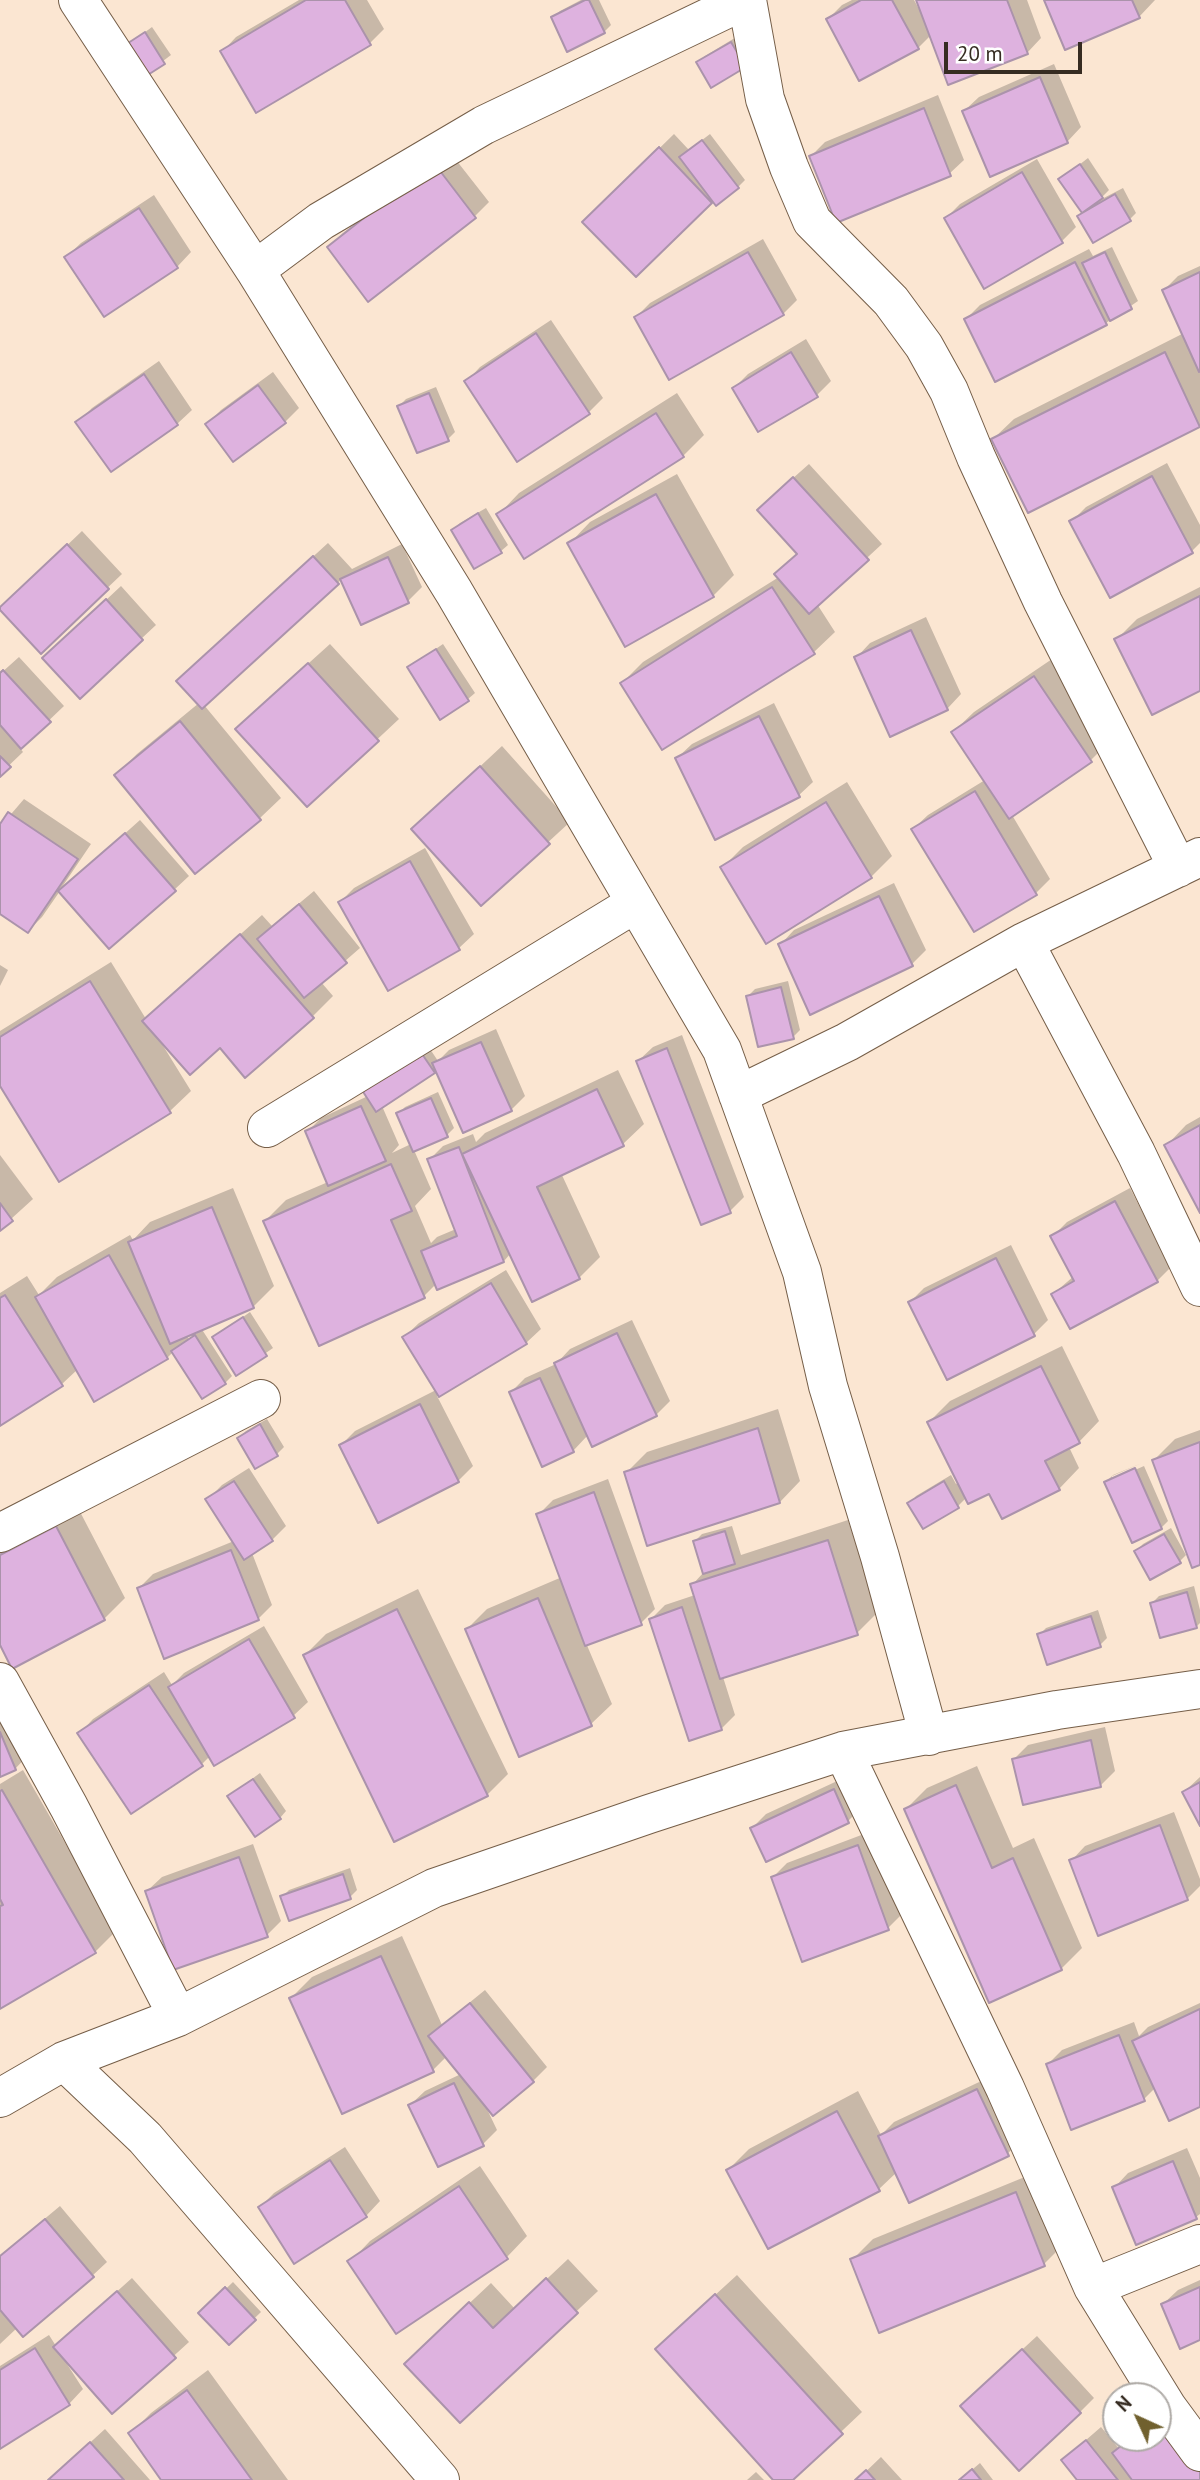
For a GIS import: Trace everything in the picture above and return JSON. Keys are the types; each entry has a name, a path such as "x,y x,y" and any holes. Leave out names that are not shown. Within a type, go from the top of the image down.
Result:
{"street":[{"path":"78,0 255,270 454,592 722,1050 802,1272 828,1386 880,1557 929,1736"},
{"path":"255,270 321,221 484,124 746,0 765,99 812,221 891,301 924,346 949,391 1042,602 1189,862 1024,942 839,1047 738,1095"},
{"path":"267,1128 636,903"},
{"path":"1024,942 1136,1153 1200,1287"},
{"path":"0,1533 261,1399"},
{"path":"0,1682 69,1807 178,2017"},
{"path":"0,2098 64,2061 178,2017 434,1888 649,1814 843,1751 1057,1710 1200,1689"},
{"path":"843,1751 1004,2088 1093,2287 1167,2407 1200,2452"},
{"path":"64,2061 145,2138 440,2480"},
{"path":"1093,2287 1200,2244"}],"building":[{"path":"306,0 345,0 371,45 256,113 220,51"},
{"path":"589,0 605,33 567,52 551,17"},
{"path":"861,0 892,0 919,49 859,81 826,19"},
{"path":"916,0 1007,0 1028,54 948,85"},
{"path":"1044,0 1132,0 1140,18 1065,50"},
{"path":"145,32 165,64 143,78 122,47"},
{"path":"731,42 746,67 711,88 696,62"},
{"path":"1040,77 1068,143 990,177 962,111"},
{"path":"924,108 951,176 836,223 809,156"},
{"path":"702,140 739,188 716,206 679,157"},
{"path":"659,147 712,203 636,277 582,222"},
{"path":"434,163 476,218 368,302 327,247"},
{"path":"1080,164 1103,198 1082,213 1058,179"},
{"path":"1022,172 1063,243 984,289 944,218"},
{"path":"1115,194 1131,221 1093,243 1077,216"},
{"path":"139,208 178,268 104,317 64,257"},
{"path":"748,252 784,315 669,380 634,317"},
{"path":"1105,252 1132,309 1110,321 1082,263"},
{"path":"1075,262 1107,325 995,382 964,319"},
{"path":"1200,272 1200,371 1199,372 1162,290"},
{"path":"536,333 590,414 517,462 464,381"},
{"path":"791,352 818,397 758,432 732,388"},
{"path":"1165,352 1200,427 1028,513 991,439"},
{"path":"144,374 178,425 111,472 75,422"},
{"path":"258,385 286,423 233,462 205,424"},
{"path":"429,393 449,441 417,453 397,406"},
{"path":"656,413 684,457 524,559 496,514"},
{"path":"1152,476 1193,553 1110,598 1069,521"},
{"path":"793,477 869,560 809,614 774,574 797,554 757,510"},
{"path":"656,494 714,597 625,647 567,543"},
{"path":"478,513 502,553 474,569 451,530"},
{"path":"67,544 109,589 41,654 0,607"},
{"path":"313,556 339,584 202,709 176,681"},
{"path":"388,557 409,603 361,625 340,579"},
{"path":"772,587 815,654 662,750 620,683"},
{"path":"1200,596 1200,691 1152,715 1114,639"},
{"path":"106,599 143,640 80,699 42,658"},
{"path":"911,630 948,710 890,737 854,657"},
{"path":"436,649 469,701 440,720 407,667"},
{"path":"308,663 379,741 307,807 235,729"},
{"path":"3,670 51,722 21,749 0,725 0,673"},
{"path":"1034,676 1092,762 1009,819 951,732"},
{"path":"759,716 800,797 715,840 675,758"},
{"path":"180,721 261,820 195,874 114,775"},
{"path":"0,756 11,767 0,777"},
{"path":"480,766 550,844 481,906 411,829"},
{"path":"975,791 1037,895 974,932 911,829"},
{"path":"826,802 872,878 766,944 720,867"},
{"path":"8,812 78,859 28,933 0,914 0,824"},
{"path":"125,833 176,891 109,949 58,891"},
{"path":"410,861 460,950 388,991 338,902"},
{"path":"879,896 913,966 810,1015 778,944"},
{"path":"299,904 347,963 304,998 257,939"},
{"path":"240,934 314,1018 245,1078 220,1048 190,1075 142,1021"},
{"path":"90,981 171,1113 59,1182 0,1086 0,1037"},
{"path":"781,987 794,1039 758,1047 746,996"},
{"path":"481,1042 512,1111 463,1133 432,1063"},
{"path":"418,1048 435,1073 376,1112 360,1087"},
{"path":"667,1048 731,1213 701,1225 636,1061"},
{"path":"597,1089 624,1146 537,1187 580,1279 532,1302 462,1154"},
{"path":"431,1098 448,1137 413,1152 396,1113"},
{"path":"361,1106 386,1161 328,1186 305,1131"},
{"path":"1200,1125 1200,1213 1164,1145"},
{"path":"459,1147 504,1262 437,1290 421,1251 457,1236 427,1159"},
{"path":"391,1164 412,1211 391,1220 425,1298 319,1346 263,1221"},
{"path":"1115,1201 1158,1282 1070,1329 1051,1294 1074,1281 1050,1236"},
{"path":"0,1203 13,1221 0,1231"},
{"path":"212,1207 254,1308 170,1344 128,1242"},
{"path":"109,1255 168,1359 94,1402 35,1297"},
{"path":"996,1258 1035,1336 947,1380 908,1302"},
{"path":"491,1283 527,1344 439,1397 402,1337"},
{"path":"5,1295 63,1386 0,1426 0,1298"},
{"path":"243,1317 267,1356 236,1376 212,1337"},
{"path":"617,1333 657,1416 592,1447 554,1363"},
{"path":"195,1335 226,1384 202,1399 171,1351"},
{"path":"1041,1366 1080,1443 1045,1461 1060,1490 1002,1519 989,1494 968,1504 927,1422"},
{"path":"540,1378 574,1452 542,1467 509,1392"},
{"path":"420,1404 459,1482 378,1523 339,1445"},
{"path":"260,1424 278,1456 255,1469 237,1438"},
{"path":"758,1428 780,1503 647,1546 624,1472"},
{"path":"1200,1442 1200,1565 1192,1568 1152,1460"},
{"path":"1135,1468 1162,1529 1132,1543 1104,1482"},
{"path":"234,1481 273,1541 244,1560 205,1499"},
{"path":"944,1481 959,1508 923,1529 907,1503"},
{"path":"594,1492 642,1625 585,1646 536,1514"},
{"path":"56,1526 105,1620 12,1669 0,1645 0,1555"},
{"path":"725,1531 735,1564 703,1574 693,1541"},
{"path":"1164,1534 1181,1563 1150,1580 1134,1551"},
{"path":"828,1540 858,1635 720,1679 690,1584"},
{"path":"231,1550 259,1620 164,1659 137,1588"},
{"path":"1187,1592 1197,1628 1160,1638 1150,1603"},
{"path":"538,1598 592,1726 519,1757 465,1629"},
{"path":"682,1607 722,1730 689,1741 649,1619"},
{"path":"397,1609 488,1796 394,1842 303,1655"},
{"path":"1091,1616 1101,1647 1047,1665 1037,1634"},
{"path":"249,1639 295,1718 214,1766 168,1687"},
{"path":"149,1685 203,1766 131,1814 77,1733"},
{"path":"0,1732 16,1770 0,1777"},
{"path":"1091,1740 1101,1787 1023,1805 1012,1759"},
{"path":"253,1779 281,1819 255,1837 227,1796"},
{"path":"1200,1782 1200,1826 1182,1792"},
{"path":"956,1785 992,1868 1013,1858 1062,1970 989,2003 904,1809"},
{"path":"834,1789 849,1823 766,1862 750,1828"},
{"path":"2,1790 96,1953 0,2009 0,1906 3,1905 0,1899"},
{"path":"1160,1825 1188,1900 1098,1936 1069,1860"},
{"path":"858,1845 889,1930 802,1962 771,1877"},
{"path":"239,1857 268,1937 173,1970 145,1891"},
{"path":"343,1874 351,1899 289,1921 280,1896"},
{"path":"381,1956 434,2072 342,2114 289,1998"},
{"path":"470,2003 534,2082 493,2116 428,2036"},
{"path":"1200,2009 1200,2107 1169,2121 1132,2041"},
{"path":"1119,2035 1145,2101 1071,2130 1046,2064"},
{"path":"454,2083 484,2146 438,2167 408,2105"},
{"path":"977,2089 1009,2156 909,2203 878,2136"},
{"path":"837,2111 880,2191 768,2249 726,2170"},
{"path":"330,2160 367,2217 294,2264 258,2207"},
{"path":"1173,2161 1197,2219 1136,2245 1112,2187"},
{"path":"459,2186 508,2259 396,2334 347,2261"},
{"path":"1016,2192 1045,2266 879,2333 850,2259"},
{"path":"45,2219 94,2277 23,2337 0,2310 0,2256"},
{"path":"546,2278 578,2313 460,2423 404,2364 469,2302 493,2328"},
{"path":"225,2287 256,2320 229,2345 198,2313"},
{"path":"1200,2287 1200,2340 1180,2349 1161,2304"},
{"path":"117,2291 176,2358 112,2414 53,2347"},
{"path":"715,2294 843,2434 793,2480 773,2480 655,2349"},
{"path":"35,2348 70,2405 0,2449 0,2370"},
{"path":"1022,2349 1081,2413 1019,2471 960,2406"},
{"path":"187,2390 252,2480 161,2480 128,2433"},
{"path":"1172,2434 1200,2467 1200,2480 1132,2480 1112,2453 1172,2452"},
{"path":"1086,2440 1118,2480 1077,2480 1061,2460"},
{"path":"90,2442 124,2480 48,2480"},
{"path":"972,2469 981,2480 959,2480"},
{"path":"866,2470 875,2480 855,2480"}]}
